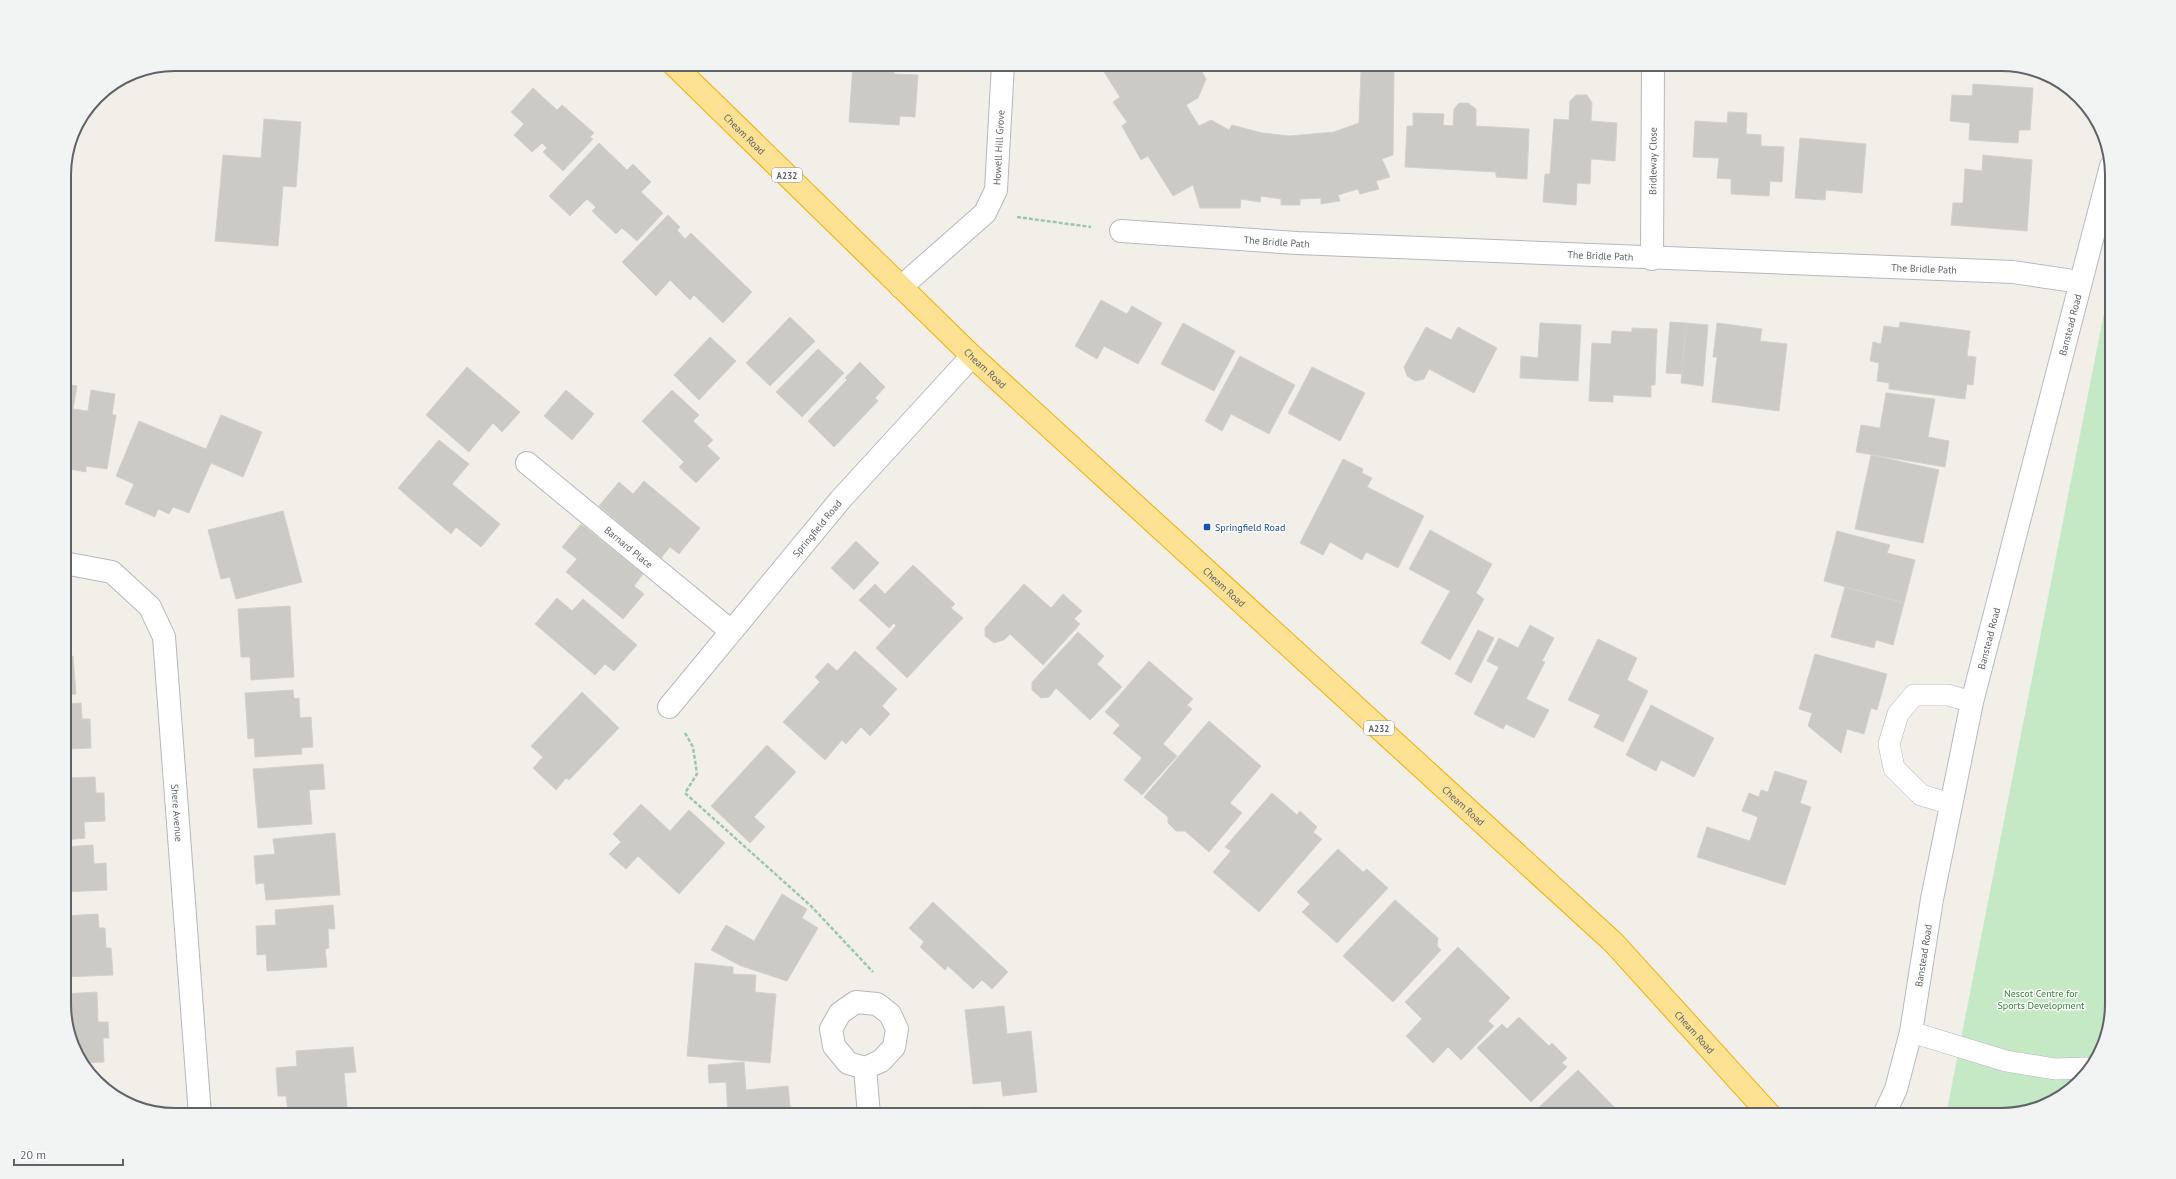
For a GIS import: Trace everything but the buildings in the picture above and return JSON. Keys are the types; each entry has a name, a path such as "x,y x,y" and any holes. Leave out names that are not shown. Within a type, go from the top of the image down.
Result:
{"highway":[{"name":"Cheam Road","path":"680,71 972,356 1614,943 1764,1108"}],"street":[{"name":"Howell Hill Grove","path":"901,287 985,213 996,190 1003,71"},
{"name":"Bridleway Close","path":"1652,259 1653,71"},
{"name":"Banstead Road","path":"1887,1108 1896,1089 1911,1032 1932,899 1972,702 2105,188"},
{"name":"The Bridle Path","path":"1121,231 1297,243 1652,259 2012,272 2080,282"},
{"name":"Springfield Road","path":"669,707 841,499 972,356"},
{"name":"Barnard Place","path":"526,463 731,631"},
{"name":"Shere Avenue","path":"71,565 112,572 150,607 164,636 199,1108"},
{"path":"856,1002 877,1004 890,1014 897,1029 894,1046 881,1061 865,1068 848,1063 834,1046 830,1029 840,1013 856,1002"},
{"path":"865,1068 868,1108"}],"lane":[{"path":"1951,804 1921,795 1894,768 1889,744 1898,714 1914,694 1948,695 1972,702"},
{"path":"1911,1032 2006,1061 2055,1069 2083,1068"}],"path":[{"path":"985,213 1121,231"},
{"path":"669,707 693,747 697,774 685,793 811,906 878,977 877,1004"}],"green space":[{"name":"Nescot Centre for Sports Development","path":"2105,308 2105,1011 2103,1025 2088,1062 2070,1082 2059,1091 2041,1100 2015,1107 1947,1108"}],"place":[{"name":"Springfield Road","path":"1207,527"}]}
